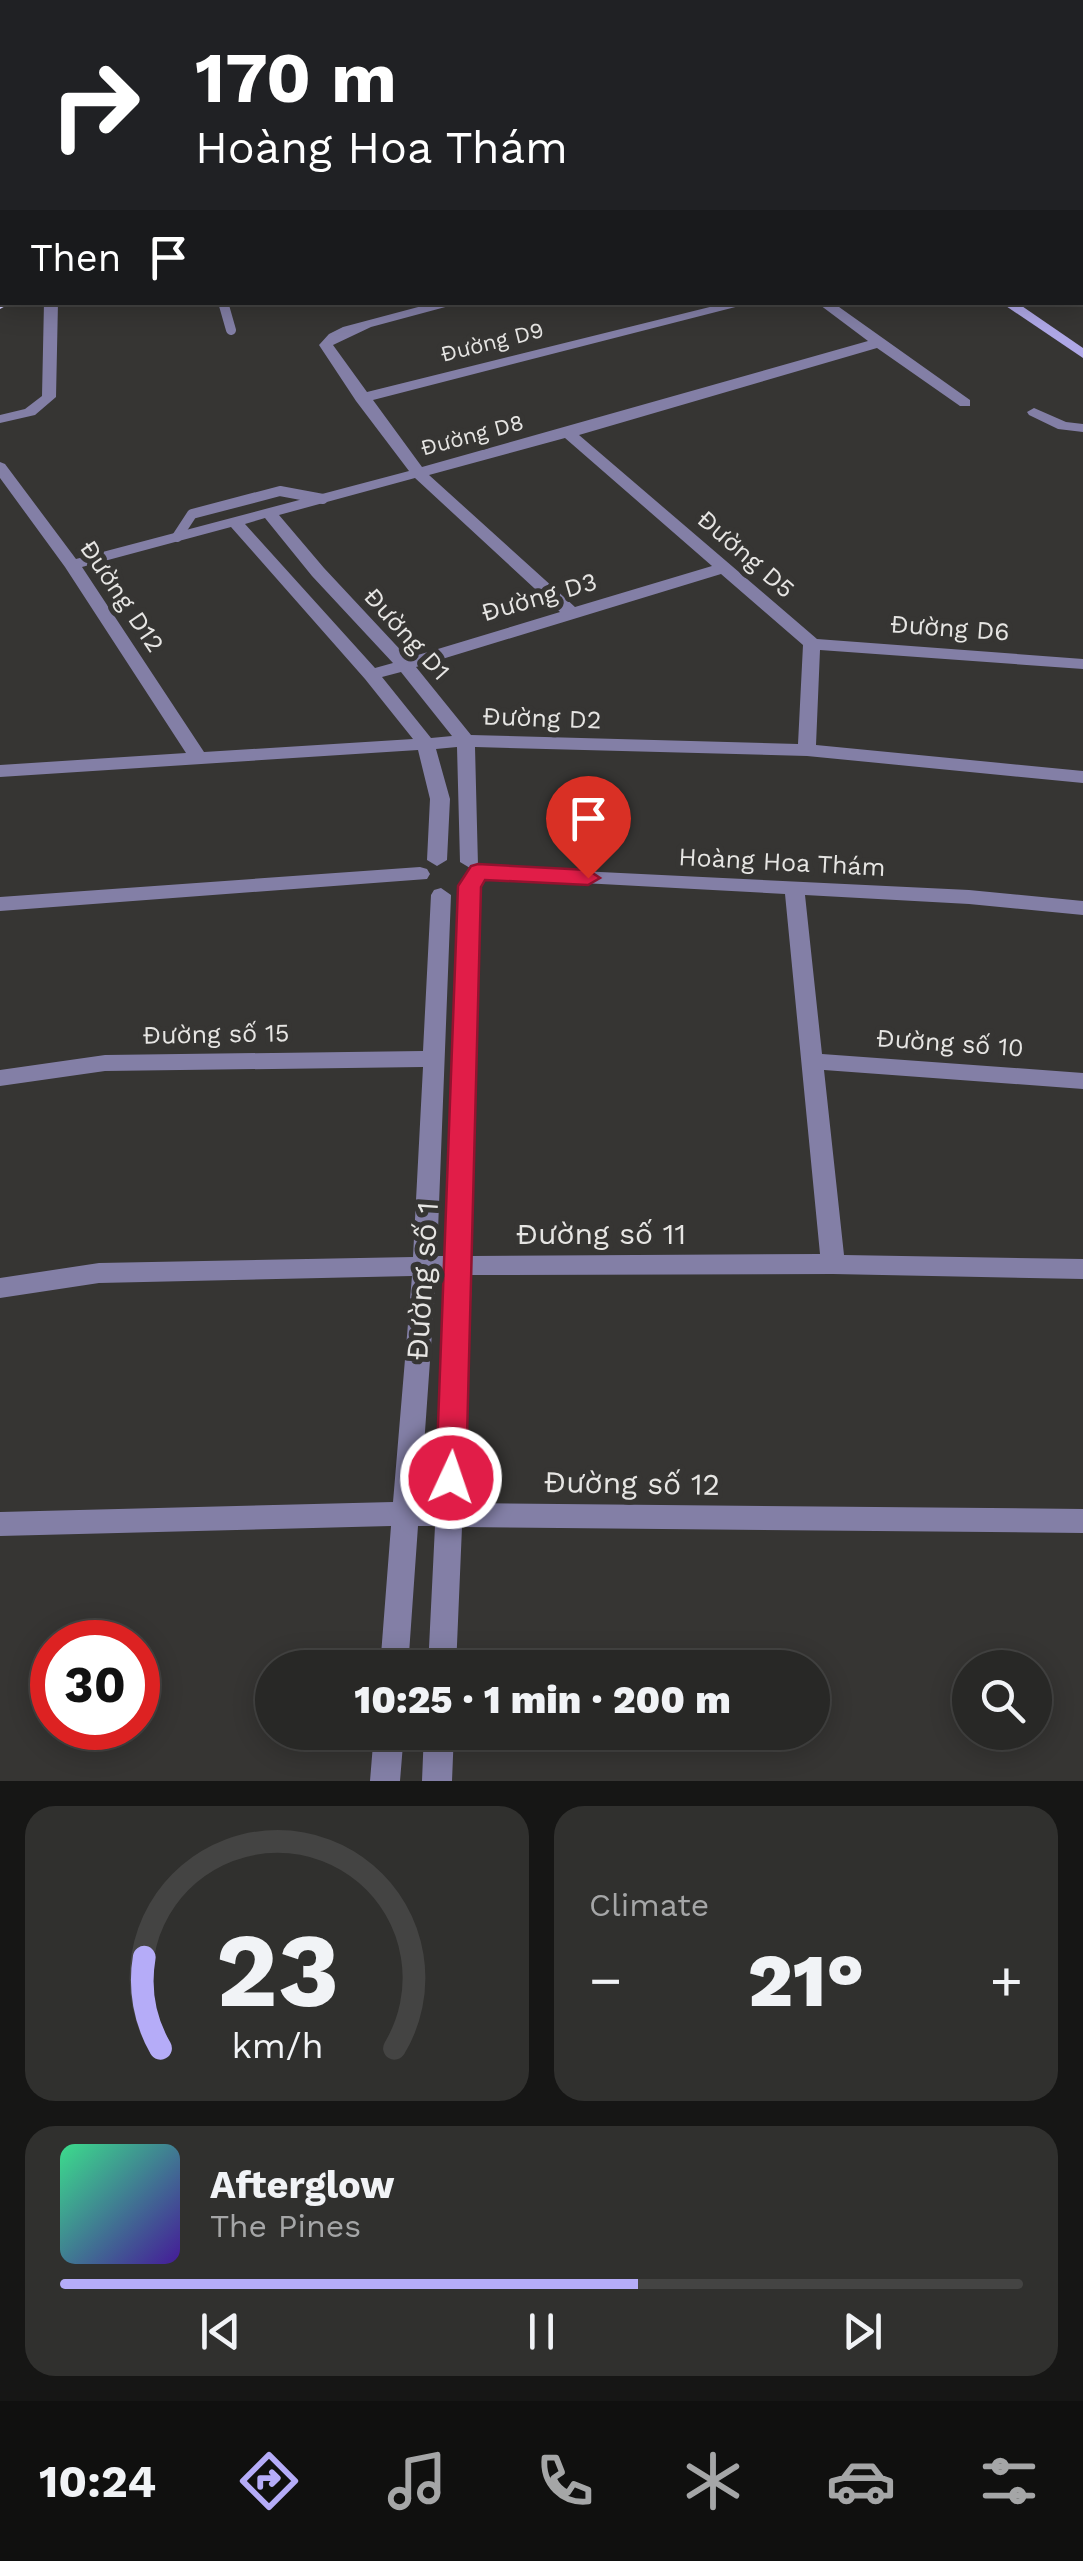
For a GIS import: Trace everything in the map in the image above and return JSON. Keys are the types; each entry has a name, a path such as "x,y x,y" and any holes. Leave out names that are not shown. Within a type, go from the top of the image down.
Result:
{"street":[{"path":"0,419 30,412 48,397 52,305"},
{"path":"446,305 351,328 330,337 326,345 418,472 572,614"},
{"name":"Đường D9","path":"361,398 738,305"},
{"path":"826,305 965,403"},
{"path":"1010,305 1083,354"},
{"name":"Đường D8","path":"72,565 568,433 881,342"},
{"path":"1034,412 1063,426 1083,428"},
{"name":"Đường D5","path":"568,433 812,644"},
{"name":"Đường D12","path":"0,467 72,565 198,757"},
{"name":"Đường D1","path":"270,514 466,741"},
{"path":"236,523 371,675 424,742 440,798 438,860"},
{"name":"Đường D3","path":"371,675 722,568"},
{"path":"291,582 318,572"},
{"path":"807,750 812,644"},
{"name":"Đường D6","path":"812,644 1083,664"},
{"path":"420,874 421,883 428,890 441,895 456,894 472,873 466,741"},
{"name":"Đường D2","path":"0,771 466,741 807,750 1083,777"},
{"path":"0,904 420,874 438,860 458,857 472,873"},
{"name":"Hoàng Hoa Thám","path":"472,873 969,897 1083,908"},
{"name":"Đường số 1","path":"443,1650 472,873"},
{"path":"794,888 833,1264"},
{"name":"Đường số 1","path":"395,1650 425,1266 441,895"},
{"name":"Đường số 15","path":"0,1078 105,1063 434,1059"},
{"name":"Đường số 10","path":"814,1061 1083,1080"},
{"name":"Đường số 11","path":"0,1288 99,1273 425,1266 833,1264 1083,1269"},
{"name":"Đường số 12","path":"0,1524 406,1514 1083,1521"},
{"path":"385,1781 388,1750"},
{"path":"437,1781 438,1750"}],"lane":[{"path":"224,305 230,330"},
{"path":"177,538 192,514 280,490 323,499"}],"route":[{"path":"451,1478 469,886 478,878 478,872 588,878"}]}
